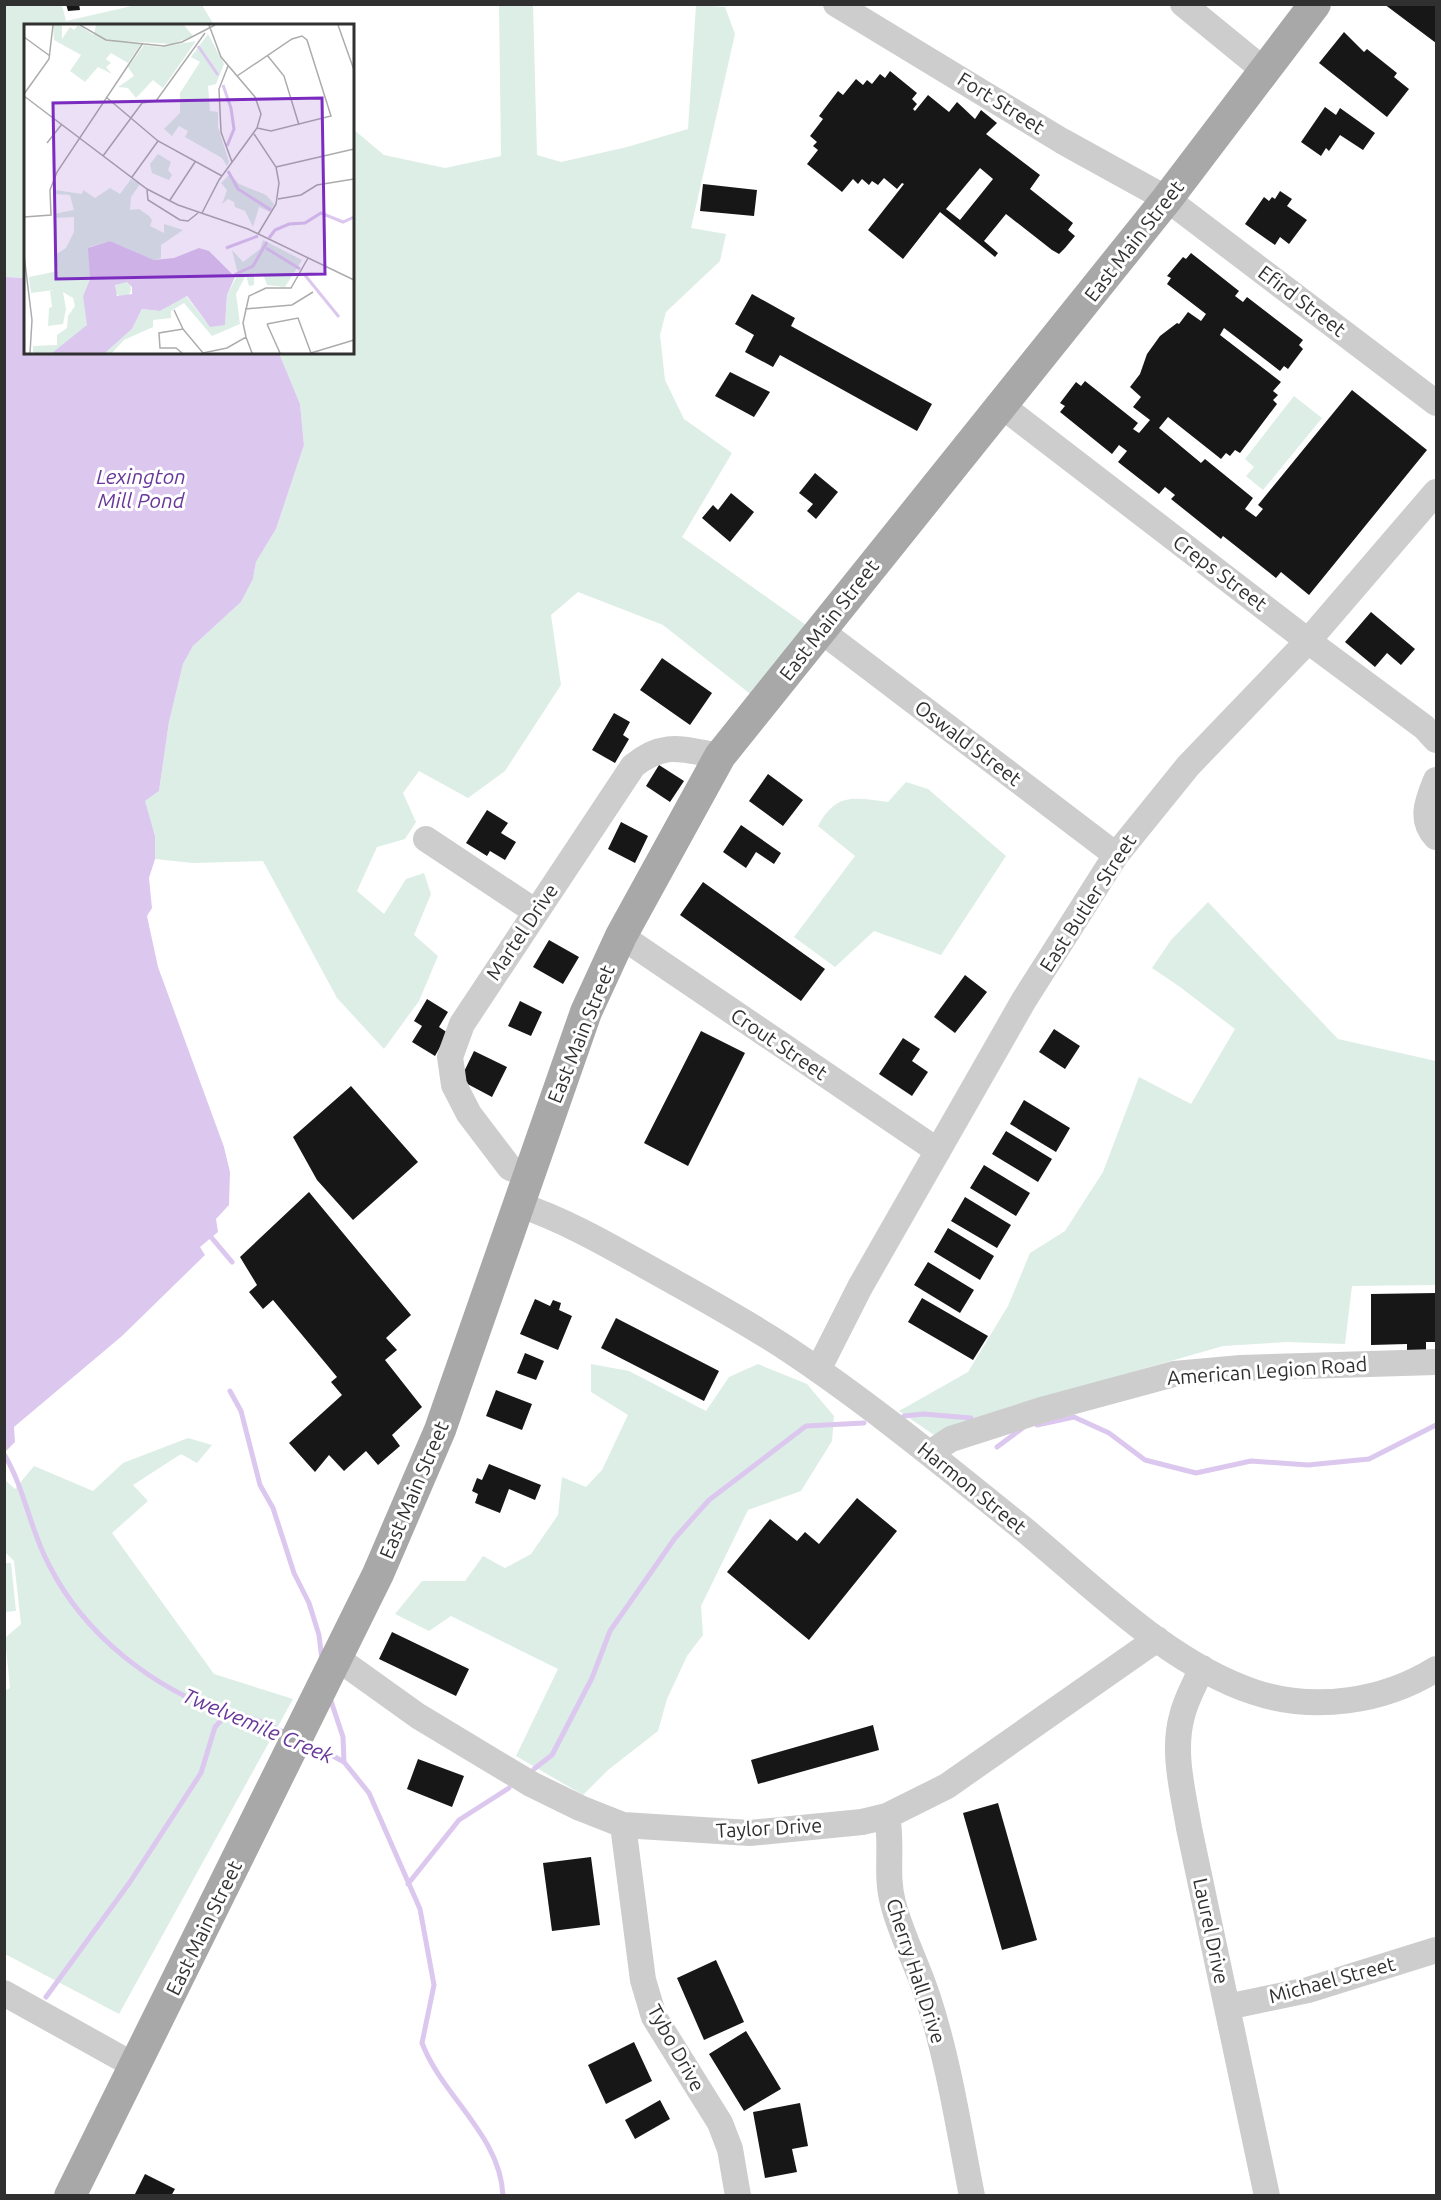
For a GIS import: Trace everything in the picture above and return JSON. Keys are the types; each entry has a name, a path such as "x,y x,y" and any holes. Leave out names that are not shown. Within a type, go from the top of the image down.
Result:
{"main road":[{"name":"East Main Street","path":"70,2196 383,1563 440,1430 517,1204 586,1012 621,936 720,756 1167,199 1315,4"}],"street":[{"name":"Fort Street","path":"836,4 1062,141 1167,199"},
{"path":"1183,4 1265,71"},
{"name":"Efird Street","path":"1167,199 1437,403"},
{"name":"Creps Street","path":"1002,406 1424,727 1437,740"},
{"name":"East Butler Street","path":"818,1370 860,1287 1024,1000 1116,855 1188,766 1308,641 1437,492"},
{"name":"Oswald Street","path":"820,630 1116,855"},
{"name":"Martel Drive","path":"528,1174 510,1168 469,1114 454,1085 450,1057 462,1024 633,766 649,753 669,748 720,756"},
{"path":"1437,780 1425,811 1426,821 1437,837"},
{"path":"426,839 536,912"},
{"name":"Crout Street","path":"621,936 938,1151"},
{"name":"Harmon Street","path":"517,1204 557,1219 595,1238 766,1336 818,1370 930,1453 1157,1639 1202,1668 1254,1692 1284,1700 1337,1703 1391,1690 1420,1679 1437,1669"},
{"name":"American Legion Road","path":"930,1453 951,1439 1045,1408 1174,1374 1241,1368 1437,1362"},
{"name":"Taylor Drive","path":"333,1666 531,1784 623,1824 750,1833 862,1822 887,1816 947,1786 1157,1639"},
{"name":"Laurel Drive","path":"1202,1668 1184,1709 1178,1745 1189,1828 1267,2196"},
{"name":"Cherry Hall Drive","path":"887,1816 891,1835 890,1888 893,1905 928,1998 950,2079 972,2196"},
{"name":"Tybo Drive","path":"623,1824 643,1980 654,2017 720,2123 730,2149 738,2196"},
{"name":"Michael Street","path":"1227,2007 1308,1990 1437,1950"},
{"path":"4,1993 135,2066"}],"shaded area":[{"path":"499,4 533,5 537,155 561,162 627,147 688,129 696,5 725,7 735,34 691,228 726,234 720,261 666,312 660,335 665,380 684,419 732,453 682,537 806,625 763,704 663,625 578,592 551,615 561,685 505,771 468,798 419,771 403,793 416,822 405,839 377,847 357,891 384,914 406,879 424,873 431,894 414,935 438,956 419,1001 384,1049 337,998 263,861 193,863 155,859 155,836 144,801 159,791 169,722 183,664 193,646 241,602 253,579 256,562 276,529 304,445 300,404 279,354 354,354 354,130 384,155 445,168 501,156"},
{"path":"4,5 62,5 66,21 136,5 202,5 213,24 24,24 24,278 5,277"},
{"path":"1294,396 1322,418 1263,490 1246,476 1254,467 1245,459"},
{"path":"906,782 928,789 1006,856 941,955 874,931 835,967 794,937 855,856 818,826 832,807 839,802 865,799 888,802"},
{"path":"1208,902 1338,1039 1436,1061 1436,1285 1352,1286 1345,1344 1287,1342 1223,1346 1035,1400 934,1435 899,1411 968,1372 1008,1306 1030,1253 1065,1231 1103,1172 1139,1077 1191,1104 1235,1029 1152,968 1171,940"},
{"path":"591,1364 629,1371 706,1411 729,1377 758,1364 807,1384 834,1416 832,1441 801,1491 748,1510 701,1606 703,1635 687,1656 667,1699 658,1731 608,1770 583,1795 516,1756 558,1669 451,1616 429,1631 395,1614 422,1581 465,1581 483,1556 505,1568 531,1554 558,1515 562,1477 586,1487 602,1470 628,1415 591,1392"},
{"path":"188,1438 212,1445 197,1463 181,1454 133,1485 148,1501 112,1533 214,1674 293,1699 119,2014 5,1954 4,1691 10,1688 5,1638 21,1624 14,1561 5,1552 5,1480 15,1489 34,1466 93,1491 123,1463"},
{"path":"5,1563 11,1563 16,1611 5,1612"}],"water":[{"name":"Lexington Mill Pond","path":"5,277 24,278 24,354 279,354 300,404 304,445 276,529 256,562 253,579 241,602 193,646 183,664 169,722 159,791 145,801 155,836 155,859 149,878 152,908 147,916 158,967 224,1147 230,1172 229,1205 216,1219 218,1232 200,1247 205,1255 122,1336 14,1427 15,1442 5,1452"}],"building":[{"path":"66,4 79,4 80,10 68,11"},
{"path":"1384,4 1433,4 1436,7 1436,43"},
{"path":"1344,32 1364,52 1367,49 1397,73 1394,77 1409,89 1387,117 1319,63"},
{"path":"890,71 917,93 912,99 917,104 913,109 915,111 928,95 949,112 957,102 975,119 981,110 997,123 986,134 1040,175 1030,189 1073,223 1068,230 1075,236 1065,248 1059,254 1052,250 1006,214 984,241 998,253 995,257 940,212 903,259 868,230 904,184 902,183 897,189 884,178 878,185 872,181 869,185 862,179 858,184 853,179 842,192 807,164 818,150 813,146 817,142 810,136 823,119 819,116 838,91 843,95 856,79 863,85 867,80 872,84 880,74 885,78","holes":["980,168 993,179 960,220 946,209"]},
{"path":"1325,107 1336,115 1340,108 1375,133 1363,150 1340,135 1329,151 1326,148 1321,156 1301,142"},
{"path":"703,184 757,190 754,216 700,211"},
{"path":"1280,191 1292,199 1287,206 1307,220 1289,244 1280,237 1275,245 1245,224 1264,197 1269,201 1272,197 1275,199"},
{"path":"1191,253 1239,291 1235,296 1243,302 1247,297 1303,340 1299,345 1303,349 1288,369 1284,366 1280,371 1224,328 1220,335 1281,382 1273,391 1278,395 1273,400 1277,404 1240,453 1235,450 1230,456 1226,453 1221,459 1168,417 1159,428 1201,463 1205,459 1253,498 1245,509 1256,517 1263,509 1258,505 1352,390 1427,450 1309,595 1281,572 1276,578 1223,536 1221,539 1171,499 1175,495 1165,487 1159,494 1118,462 1127,451 1119,445 1112,454 1060,412 1065,406 1060,403 1076,382 1081,386 1085,381 1138,423 1133,429 1139,433 1150,420 1133,407 1141,397 1130,387 1140,374 1147,354 1160,336 1177,323 1179,324 1188,312 1201,321 1206,314 1167,284 1171,278 1167,276 1183,257 1186,259"},
{"path":"752,294 795,318 791,326 932,404 917,431 780,355 773,367 745,352 754,335 735,324"},
{"path":"730,372 770,392 754,417 715,396"},
{"path":"815,473 838,492 816,519 807,511 813,504 799,493"},
{"path":"731,493 754,512 730,542 702,518 713,505 718,510"},
{"path":"1371,612 1415,649 1401,665 1387,653 1375,667 1345,642"},
{"path":"662,658 712,693 690,725 640,690"},
{"path":"614,713 630,722 623,735 629,739 615,763 592,750"},
{"path":"659,765 684,781 670,802 646,786"},
{"path":"768,774 803,800 783,826 749,801"},
{"path":"487,810 508,823 501,833 516,842 505,860 490,851 487,856 466,843"},
{"path":"621,822 648,836 635,863 608,849"},
{"path":"741,825 781,853 774,864 756,852 746,868 723,852"},
{"path":"703,882 825,969 801,1001 680,915"},
{"path":"549,940 579,957 563,984 533,967"},
{"path":"965,975 987,992 955,1033 934,1017"},
{"path":"427,999 448,1012 439,1027 448,1033 435,1056 412,1042 422,1026 414,1021"},
{"path":"520,1001 542,1012 531,1036 508,1026"},
{"path":"1054,1029 1080,1046 1065,1069 1039,1052"},
{"path":"701,1031 745,1053 688,1166 644,1143"},
{"path":"903,1038 920,1049 912,1061 928,1072 912,1096 879,1074"},
{"path":"474,1051 507,1067 492,1097 460,1080"},
{"path":"351,1086 418,1162 353,1220 317,1180 293,1137"},
{"path":"1024,1100 1070,1128 1056,1152 1010,1124"},
{"path":"1006,1131 1052,1159 1038,1182 992,1154"},
{"path":"984,1165 1030,1193 1016,1216 970,1188"},
{"path":"309,1192 411,1315 386,1338 397,1350 385,1360 422,1407 392,1435 400,1446 378,1465 366,1451 344,1471 329,1455 315,1472 289,1443 342,1395 331,1382 337,1377 273,1300 263,1309 249,1292 257,1285 240,1257"},
{"path":"965,1197 1011,1225 997,1248 951,1221"},
{"path":"948,1228 994,1256 980,1280 934,1252"},
{"path":"928,1262 974,1290 960,1313 914,1285"},
{"path":"1436,1293 1436,1342 1426,1342 1426,1350 1407,1351 1407,1344 1371,1345 1371,1294"},
{"path":"922,1298 988,1336 973,1360 908,1322"},
{"path":"535,1299 550,1306 553,1300 561,1303 559,1310 572,1316 558,1350 520,1334"},
{"path":"616,1318 719,1371 704,1401 601,1348"},
{"path":"525,1353 544,1361 536,1380 517,1373"},
{"path":"496,1390 532,1404 522,1430 486,1416"},
{"path":"489,1464 541,1485 535,1500 509,1489 500,1513 475,1503 478,1494 472,1491 477,1478 482,1480"},
{"path":"857,1498 897,1531 809,1640 727,1572 770,1519 797,1541 805,1532 819,1544"},
{"path":"392,1632 469,1669 456,1696 379,1659"},
{"path":"873,1725 879,1750 758,1784 751,1760"},
{"path":"418,1759 464,1776 452,1807 407,1789"},
{"path":"998,1803 1037,1940 1002,1950 963,1813"},
{"path":"591,1857 600,1925 552,1931 543,1863"},
{"path":"716,1960 744,2022 704,2040 677,1978"},
{"path":"746,2031 781,2089 744,2111 709,2054"},
{"path":"634,2042 652,2081 606,2104 588,2065"},
{"path":"660,2100 670,2119 635,2139 625,2120"},
{"path":"800,2103 808,2146 792,2149 797,2172 765,2178 753,2112"},
{"path":"145,2174 175,2189 171,2196 134,2196"}],"waterway":[{"path":"211,1237 232,1262"},
{"path":"230,1391 241,1411 260,1485 273,1508 294,1573 309,1603 319,1635 322,1660"},
{"path":"904,1416 923,1414 971,1418"},
{"path":"1037,1425 1074,1417 1109,1433 1145,1460 1196,1473 1251,1461 1308,1465 1369,1459 1436,1425"},
{"path":"534,1769 552,1755 592,1678 610,1631 675,1538 709,1500 806,1426 864,1423"},
{"path":"997,1447 1024,1427"},
{"name":"Twelvemile Creek","path":"4,1454 17,1481 42,1552 64,1591 102,1636 124,1656 173,1690 227,1714 245,1716 288,1734"},
{"path":"330,1698 343,1737 344,1762"},
{"path":"46,1997 130,1882 201,1773 215,1727 227,1714"},
{"name":"Twelvemile Creek","path":"306,1745 324,1751 344,1762 369,1793 420,1909 434,1985 422,2043 443,2081 482,2135 500,2174 503,2196"},
{"path":"408,1884 459,1820 509,1788"}]}
